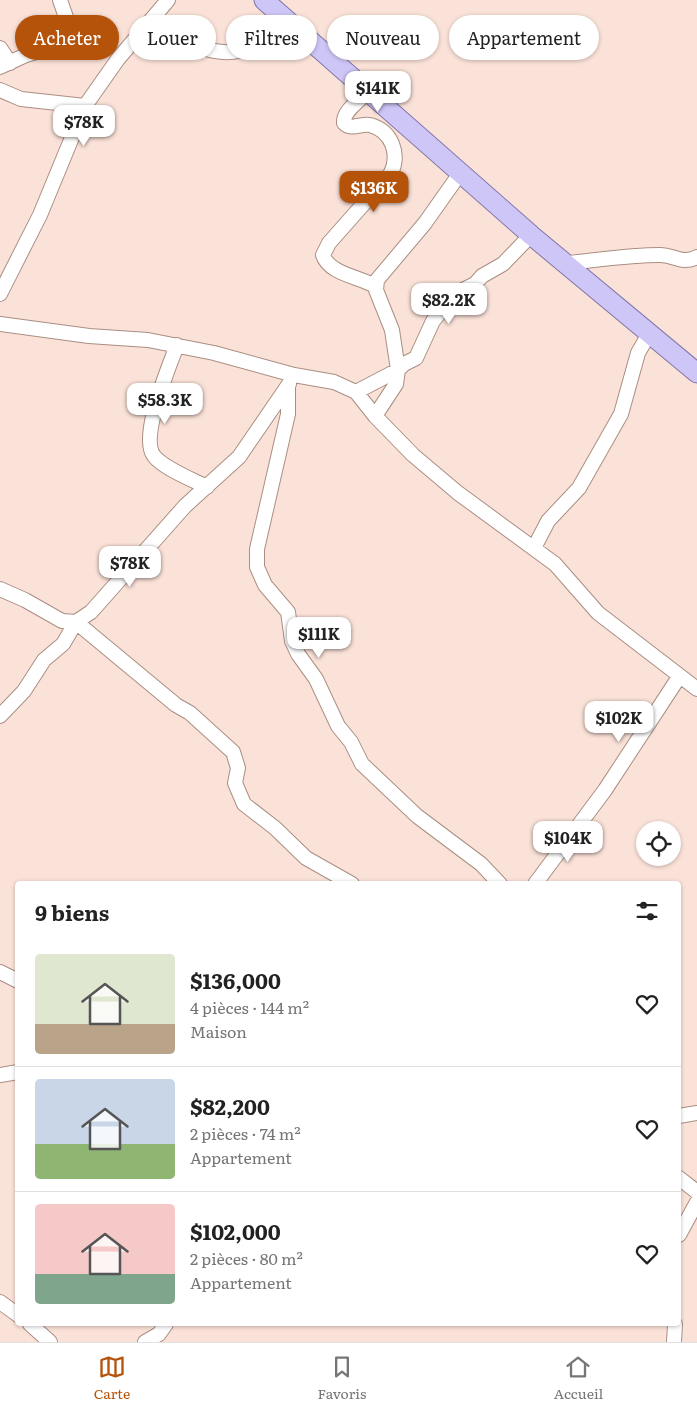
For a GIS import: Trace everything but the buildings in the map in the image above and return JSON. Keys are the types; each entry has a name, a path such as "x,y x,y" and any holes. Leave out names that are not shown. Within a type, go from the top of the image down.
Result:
{"main road":[{"path":"264,0 281,15"},
{"path":"317,46 531,235 697,373"}],"street":[{"path":"0,48 5,65 46,50 63,36 68,23 60,0"},
{"path":"156,15 168,0"},
{"path":"0,294 40,215 85,106 129,47"},
{"path":"0,90 21,99 85,106"},
{"path":"368,91 358,103 348,110 343,118 344,123 352,127 366,125 376,128 393,145 396,156 395,165 391,173 334,236 323,255 325,261 331,267 375,286"},
{"path":"375,416 396,384 398,370 392,330 375,286 377,280 425,223 461,172"},
{"path":"356,392 398,370 404,364 416,358 433,321 455,294 475,284 482,276 503,264 531,235"},
{"path":"567,263 642,255 664,255 677,261 691,260 697,257"},
{"path":"0,324 71,334 148,340 176,345 214,353 291,380 334,382 356,392 375,416 413,455 458,493 555,564 598,613 697,689"},
{"path":"534,548 548,521 579,488 621,414 638,354 650,332"},
{"path":"176,345 150,426 151,452 159,461 207,487"},
{"path":"0,716 24,691 44,660 63,644 76,622 91,612 185,506 239,458 291,380"},
{"path":"291,380 288,414 257,549 258,567 265,585 288,612 292,640 298,654 316,679 338,726 350,742 362,764 417,816 450,844 481,864 497,881"},
{"path":"0,589 25,600 62,622 76,622 176,705 190,713 233,752 238,768 235,783 244,804 275,828 306,858 347,881"},
{"path":"537,881 605,790 679,677"},
{"path":"0,972 15,980"},
{"path":"0,1075 15,1072"},
{"path":"681,1116 697,1114"},
{"path":"681,1180 697,1192"},
{"path":"681,1231 697,1202"},
{"path":"0,1302 15,1313"},
{"path":"32,1326 50,1342"},
{"path":"145,1342 159,1334 165,1326"},
{"path":"674,1342 675,1326"}]}
